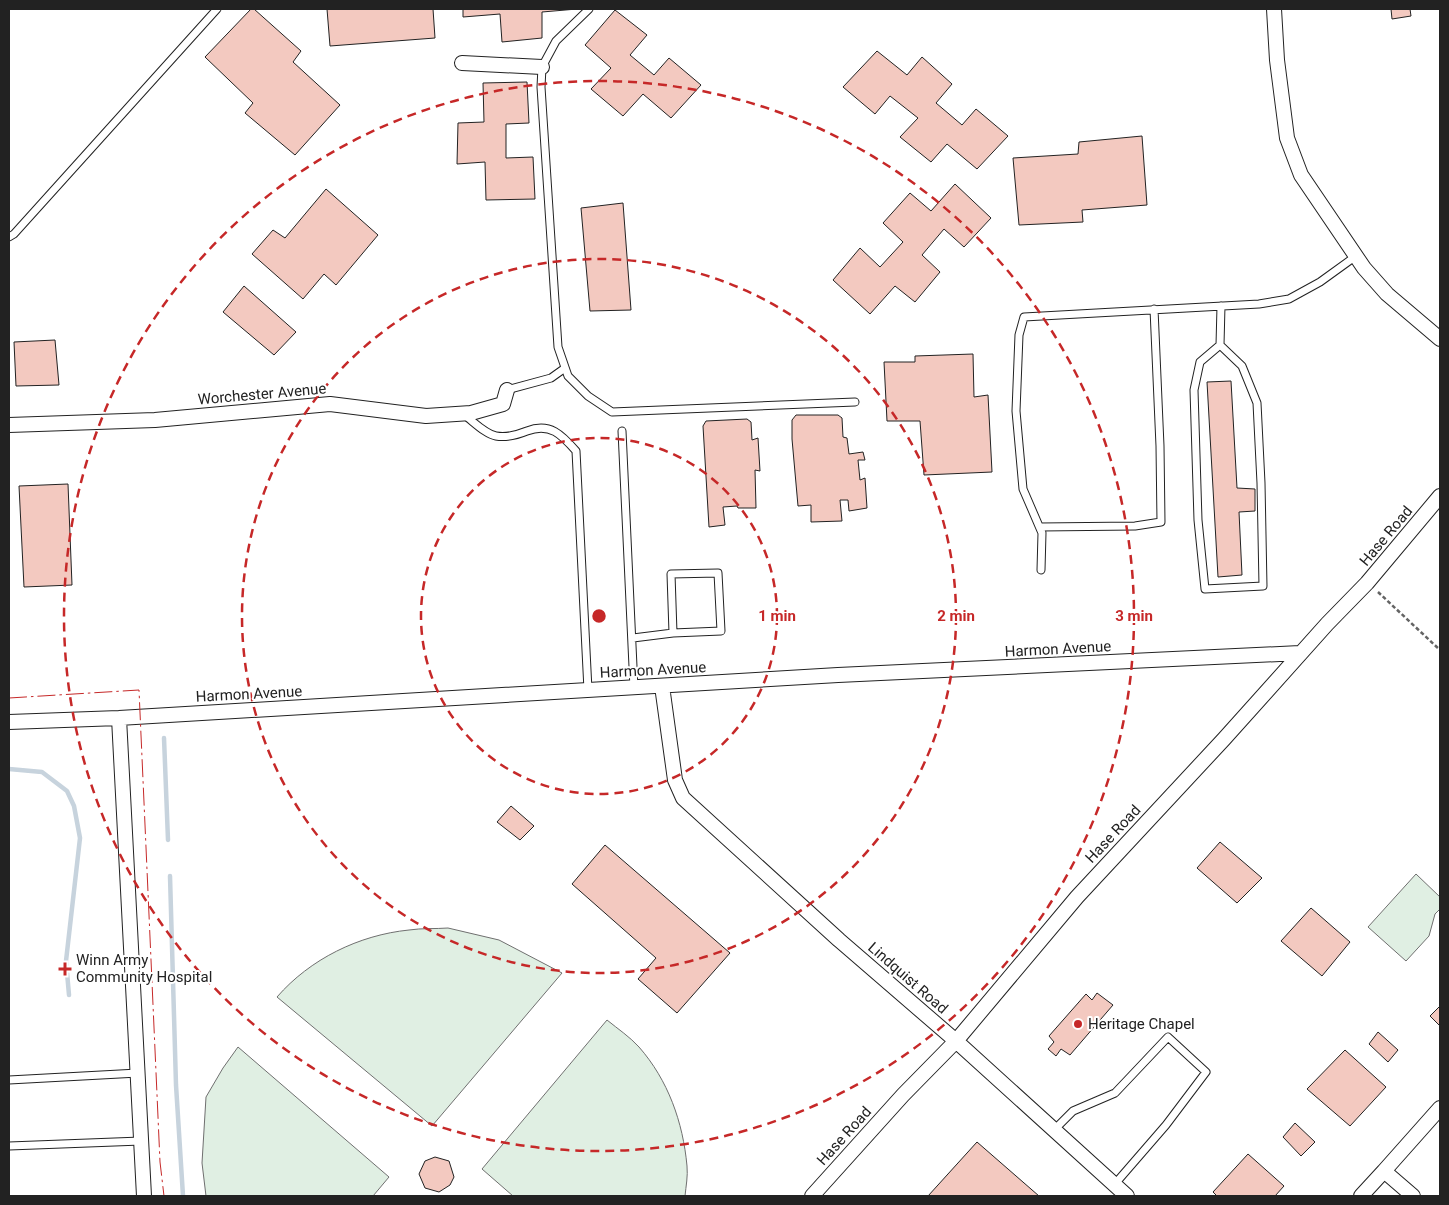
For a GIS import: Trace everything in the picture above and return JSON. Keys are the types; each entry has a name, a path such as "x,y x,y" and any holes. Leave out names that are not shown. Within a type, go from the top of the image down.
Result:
{"street":[{"path":"1274,9 1277,60 1286,138 1301,175 1364,268 1387,294 1440,339"},
{"path":"462,64 542,67"},
{"name":"Worchester Avenue","path":"9,425 155,420 330,404 426,416 471,413 503,404 507,390"},
{"name":"Hase Road","path":"812,1196 903,1095 956,1041 1077,897 1224,739 1300,653 1367,583 1440,496"},
{"name":"Harmon Avenue","path":"9,722 120,718 847,675 1300,653"},
{"name":"Lindquist Road","path":"662,686 675,780 683,798 838,940 956,1041 1127,1196"},
{"path":"120,718 144,1196"},
{"path":"1361,1196 1440,1108"},
{"path":"1384,1171 1413,1196"}],"lane":[{"path":"9,237 14,234 217,9"},
{"path":"589,9 556,41 542,67 558,347 568,376 588,396 612,412 855,402"},
{"path":"1041,570 1042,533 1023,489 1016,411 1019,335 1024,317 1259,304 1289,300 1320,282 1356,256"},
{"path":"1220,345 1200,362 1194,390 1198,520 1205,589 1263,586 1257,403 1242,366 1220,345 1221,306"},
{"path":"1040,528 1135,526 1161,522 1160,446 1154,310"},
{"path":"507,390 551,378 566,368"},
{"path":"462,413 495,436 514,436 533,429 549,428 564,438 576,452 588,691"},
{"path":"622,431 634,688"},
{"path":"633,638 673,633 721,631 718,573 671,574 673,633"},
{"path":"1054,1130 1073,1110 1115,1093 1168,1037 1206,1072 1166,1125 1114,1184"},
{"path":"9,1080 138,1073"},
{"path":"9,1146 141,1141"}],"path":[{"path":"1367,583 1440,650"}],"green space":[{"path":"1416,874 1440,897 1440,909 1435,914 1429,936 1406,961 1368,927"},
{"path":"448,928 499,940 562,973 432,1126 277,997 290,983 320,960 354,943 372,937 414,929"},
{"path":"607,1020 639,1047 658,1073 666,1088 678,1118 685,1150 687,1174 685,1196 513,1196 482,1169"},
{"path":"238,1047 389,1177 373,1196 206,1196 202,1163 206,1097"}],"building":[{"path":"251,9 254,9 301,51 293,62 340,105 295,155 245,113 253,103 205,57"},
{"path":"327,9 433,9 435,38 330,46"},
{"path":"463,9 577,9 542,12 542,38 502,42 500,14 463,17"},
{"path":"1391,9 1410,9 1411,16 1392,19"},
{"path":"615,10 647,35 630,55 654,75 669,58 701,85 671,118 643,94 623,116 591,89 611,68 585,45"},
{"path":"877,51 907,75 922,57 952,84 936,103 962,125 976,109 1008,136 977,169 947,144 931,162 900,137 918,118 890,96 875,114 843,87"},
{"path":"527,82 529,123 506,124 506,158 533,157 535,199 486,200 485,162 457,164 458,123 484,122 483,83"},
{"path":"1142,136 1147,205 1082,210 1083,222 1019,225 1013,158 1078,154 1079,142"},
{"path":"955,184 991,218 964,247 944,229 922,255 940,272 915,302 895,286 870,314 833,280 860,248 880,267 903,242 883,223 910,193 931,211"},
{"path":"326,189 378,235 336,285 324,274 303,299 252,254 273,230 285,238"},
{"path":"623,203 631,310 590,311 581,208"},
{"path":"244,286 296,332 274,355 223,312"},
{"path":"55,340 59,385 16,386 14,342"},
{"path":"973,354 974,397 988,395 992,472 924,475 920,421 887,421 884,362 915,362 915,356"},
{"path":"1231,381 1237,488 1255,489 1255,511 1239,512 1242,575 1218,577 1207,382"},
{"path":"796,415 838,415 842,418 843,437 847,438 849,454 863,452 865,460 858,460 860,480 865,478 867,508 849,511 848,500 840,500 842,521 811,522 811,505 798,506 792,439 792,420"},
{"path":"747,419 751,422 752,440 758,438 760,471 755,470 756,508 723,507 725,525 709,527 703,426 706,421"},
{"path":"68,484 72,585 24,587 19,486"},
{"path":"511,806 534,826 520,840 497,822"},
{"path":"1220,842 1262,878 1237,903 1197,868"},
{"path":"605,845 730,953 677,1013 638,979 656,958 572,884"},
{"path":"1311,908 1350,942 1322,976 1281,941"},
{"path":"1097,993 1113,1005 1070,1055 1061,1049 1056,1056 1048,1049 1054,1042 1049,1036 1086,994 1092,1000"},
{"path":"1440,1006 1440,1026 1430,1016"},
{"path":"1378,1032 1398,1050 1388,1062 1369,1044"},
{"path":"1345,1050 1386,1087 1350,1126 1307,1089"},
{"path":"1295,1123 1315,1142 1301,1156 1283,1137"},
{"path":"977,1142 1039,1196 928,1196"},
{"path":"1248,1154 1284,1186 1275,1196 1217,1196 1213,1192"},
{"path":"435,1157 449,1161 454,1177 450,1185 439,1192 425,1188 419,1174 425,1161"}],"waterway":[{"path":"164,738 168,840"},
{"path":"9,769 42,772 67,791 74,806 80,838 66,961 69,995"},
{"path":"170,876 176,1085 183,1196"}],"power":[{"path":"9,698 139,690 160,1162 164,1196"}],"place":[{"name":"Winn Army Community Hospital","path":"65,969"},
{"name":"Heritage Chapel","path":"1078,1024"}]}
